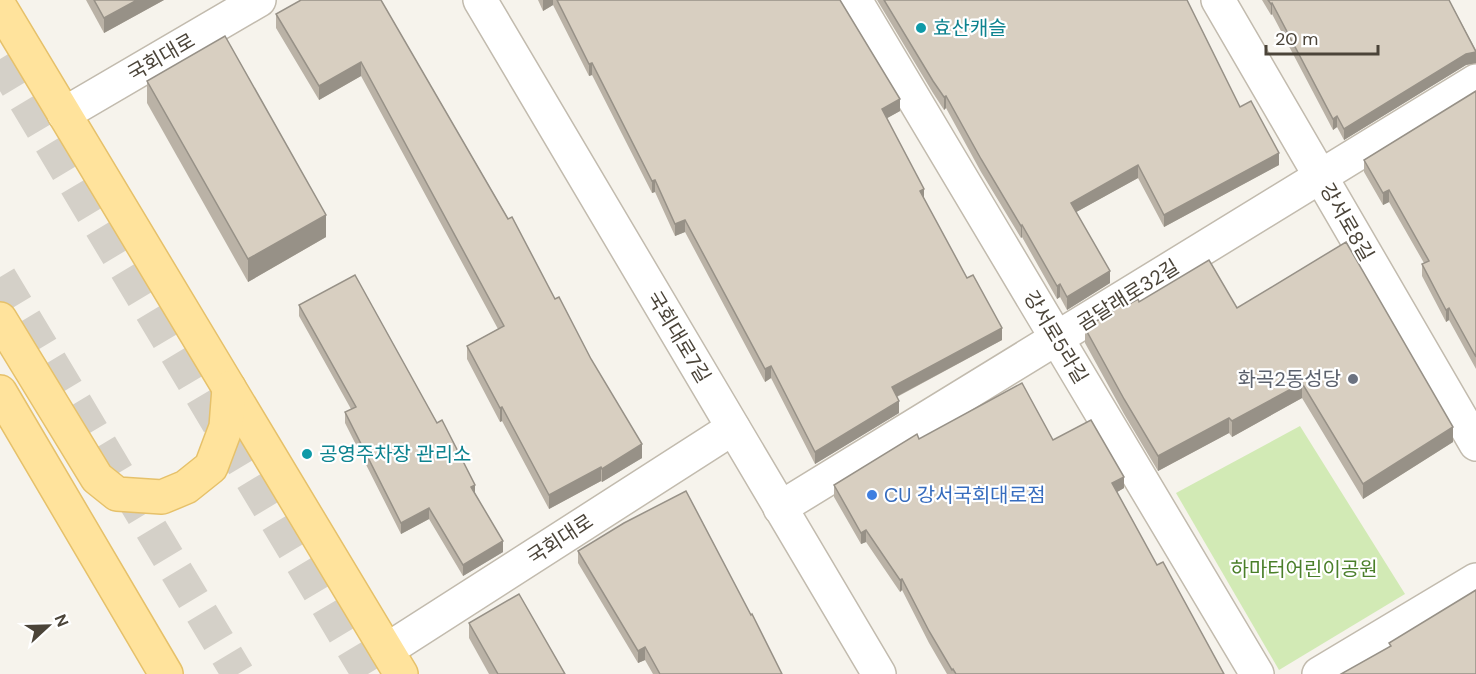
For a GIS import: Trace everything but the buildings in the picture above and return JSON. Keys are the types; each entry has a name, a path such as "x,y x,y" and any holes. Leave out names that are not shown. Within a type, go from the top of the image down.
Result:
{"main road":[{"path":"0,7 394,662"},
{"path":"0,319 98,478 117,494 162,497 186,487 211,467 226,427 229,388"},
{"path":"0,392 166,674"}],"street":[{"name":"국회대로","path":"64,114 259,0"},
{"name":"국회대로7길","path":"480,0 879,674"},
{"name":"강서로5라길","path":"855,0 1257,674"},
{"name":"강서로8길","path":"1218,0 1476,444"},
{"name":"곰달래로32길","path":"780,508 1476,81"},
{"name":"국회대로","path":"394,662 733,428"},
{"path":"1319,674 1476,580"}],"green space":[{"name":"하마터어린이공원","path":"1300,426 1405,594 1279,670 1176,493"}],"tunnel":[{"path":"0,59 368,674"},
{"path":"0,277 238,674"}],"place":[{"name":"효산캐슬","path":"921,28"},
{"name":"화곡2동성당","path":"1353,379"},
{"name":"공영주차장 관리소","path":"307,454"},
{"name":"CU 강서국회대로점","path":"872,495"}]}
